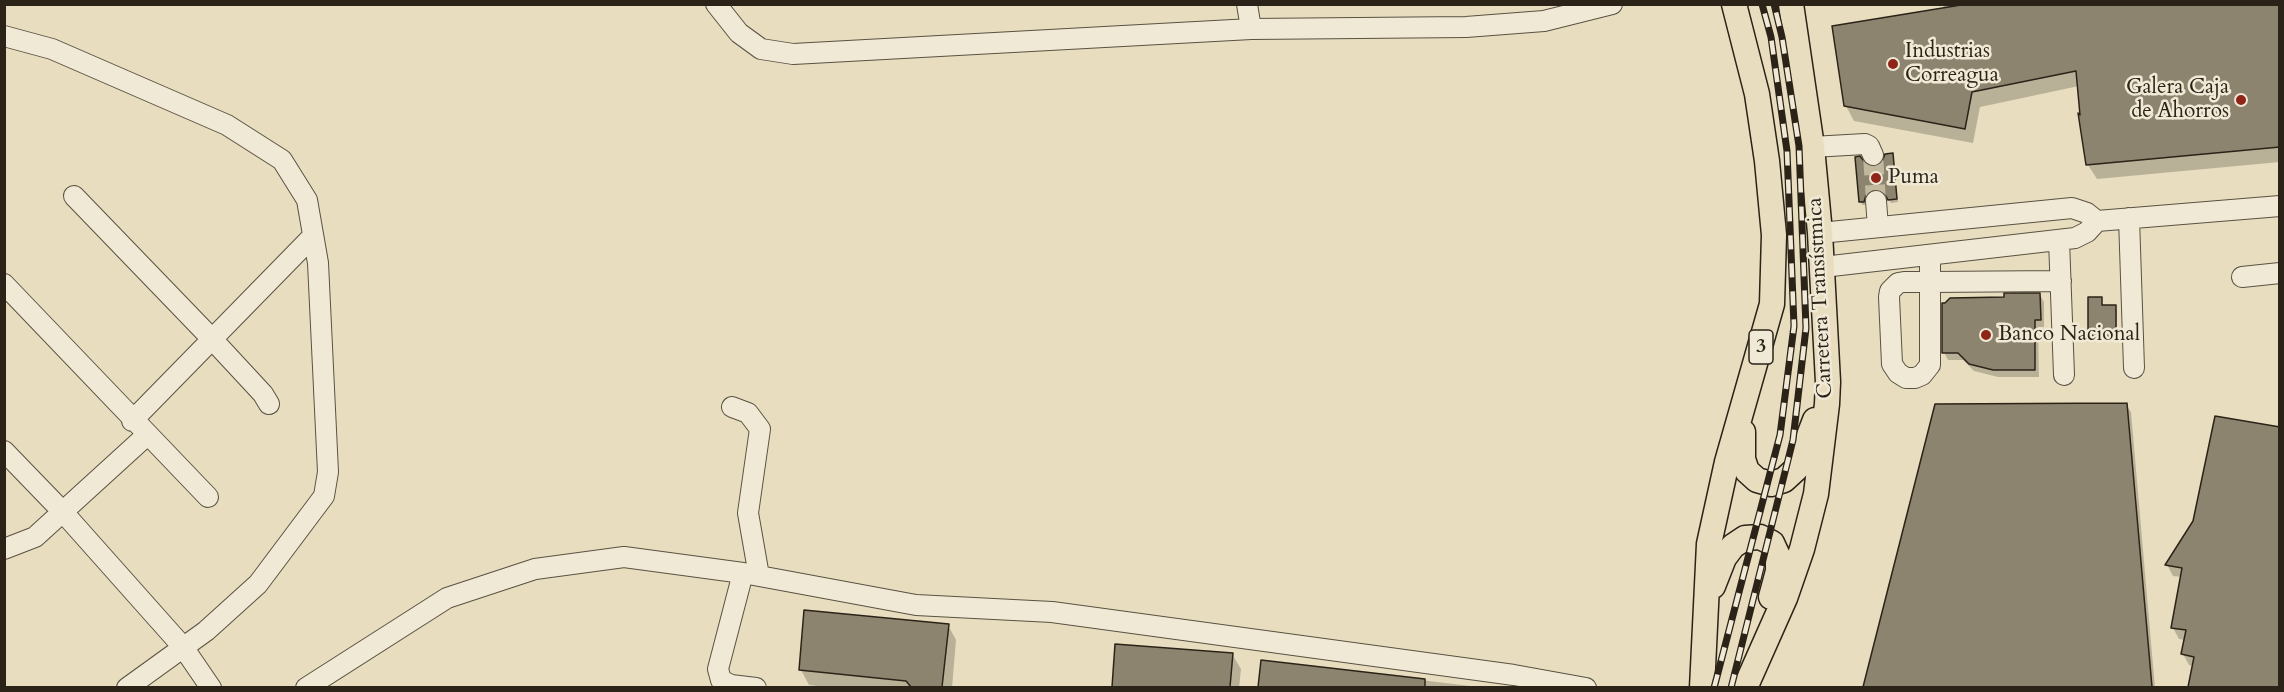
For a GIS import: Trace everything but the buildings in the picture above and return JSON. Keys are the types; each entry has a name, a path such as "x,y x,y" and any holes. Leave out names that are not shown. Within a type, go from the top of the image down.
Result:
{"main road":[{"name":"Carretera Transístmica","path":"1701,687 1709,544 1727,462 1772,304 1774,235 1758,94 1734,4"},
{"path":"1743,4 1758,94"},
{"path":"1781,4 1802,119 1815,227 1820,232"},
{"name":"Carretera Transístmica","path":"1745,687 1785,598 1805,538 1816,494 1828,382 1823,267 1812,147 1791,4"},
{"path":"1744,406 1743,452 1747,471 1763,484 1778,483 1790,476 1800,462 1828,382"},
{"path":"1705,606 1724,558 1732,546 1745,538 1753,537 1761,537 1772,543 1778,556 1778,571 1758,655"}],"street":[{"path":"716,4 739,33 761,49 793,54 1251,29 1466,27 1544,21 1612,4"},
{"path":"1247,4 1251,29"},
{"path":"4,36 52,49 227,125 282,160 307,200 314,236 318,263 328,471 324,496 258,584 206,631 127,687"},
{"path":"1812,147 1865,144 1869,146 1873,155"},
{"path":"74,196 212,339 263,394 269,404"},
{"path":"1876,201 1878,227"},
{"path":"1823,267 2075,238 2087,232 2097,221 2280,206"},
{"path":"1820,232 2072,208 2087,213 2097,221"},
{"path":"2129,218 2134,368"},
{"path":"132,421 314,236"},
{"path":"2059,240 2064,375"},
{"path":"1930,255 1930,282 1930,364 1925,372 1915,378 1902,376 1892,364 1889,297 1890,291 1898,283 1930,282 2061,281"},
{"path":"2242,277 2280,273"},
{"path":"4,284 132,421 208,497"},
{"path":"732,407 748,413 760,429 748,513 751,575 718,669 721,680 731,685 756,687"},
{"path":"4,549 35,537 147,435"},
{"path":"4,451 62,511 183,647 211,687"},
{"path":"306,687 447,598 535,569 624,557 751,575 916,605 1052,612 1514,675 1586,687"}],"tunnel":[{"path":"1873,155 1876,201"}],"railway":[{"path":"1714,688 1780,435 1794,326 1787,151 1771,37 1762,4"},
{"path":"1731,688 1793,440 1806,328 1799,146 1782,37 1774,4"}],"place":[{"name":"Industrias Correagua","path":"1893,64"},
{"name":"Galera Caja de Ahorros","path":"2241,100"},
{"name":"Puma","path":"1876,178"},
{"name":"Banco Nacional","path":"1986,335"}]}
